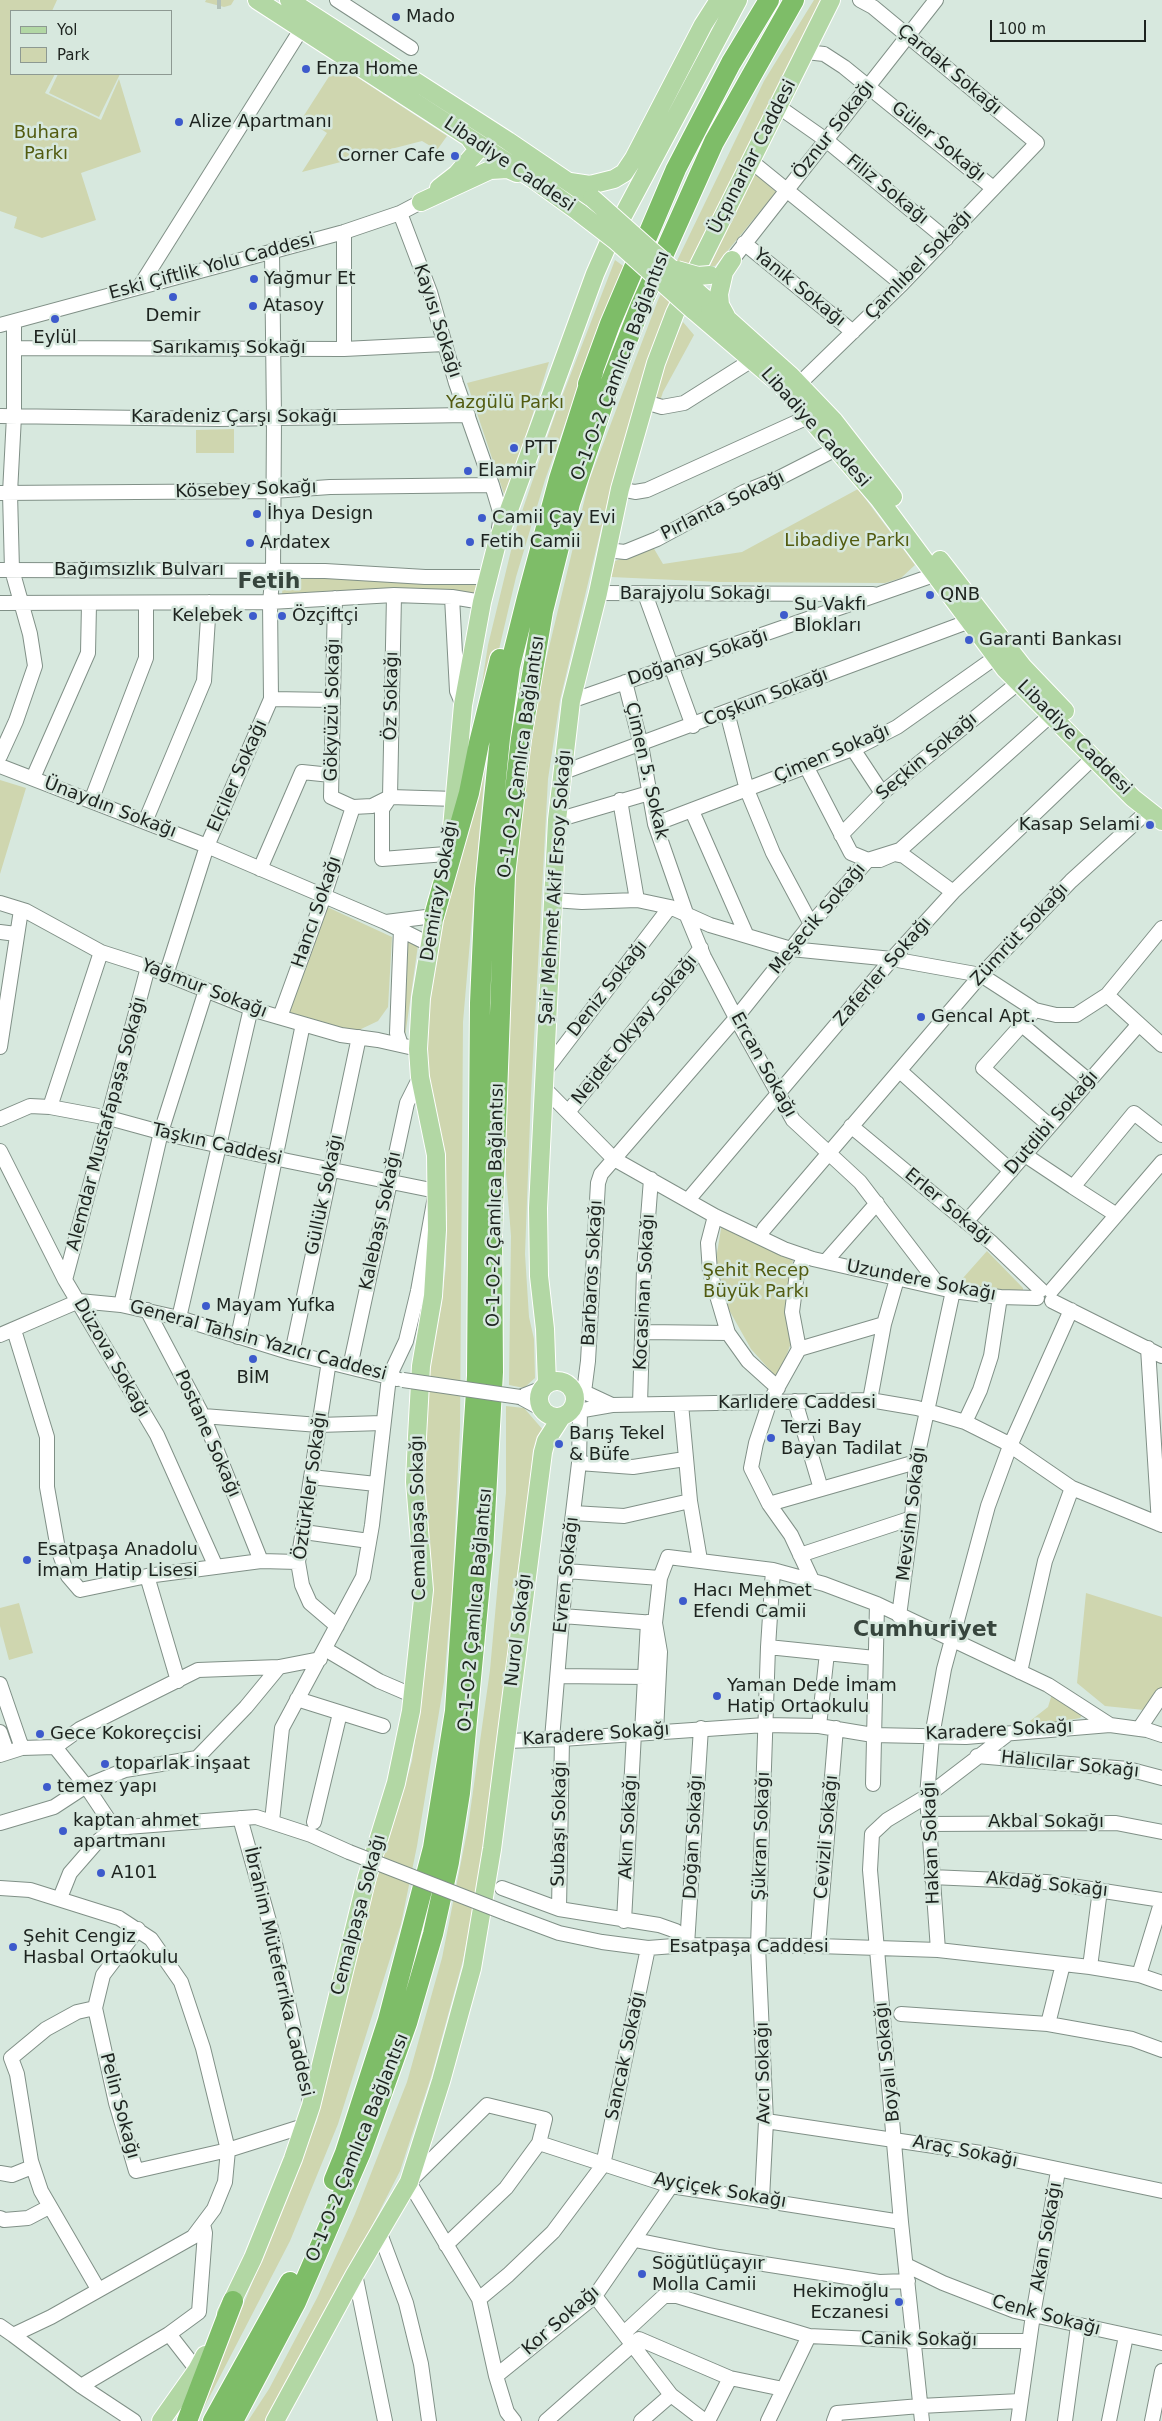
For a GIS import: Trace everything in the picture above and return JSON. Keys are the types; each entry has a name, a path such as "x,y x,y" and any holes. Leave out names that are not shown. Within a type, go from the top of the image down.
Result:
{"highway":[{"name":"O-1-O-2 Çamlıca Bağlantısı","path":"593,372 610,324 676,169 731,63 769,0"},
{"name":"O-1-O-2 Çamlıca Bağlantısı","path":"233,2421 296,2302 361,2152 407,2023 433,1934 449,1862 460,1792 485,1524 493,1372 492,1233 505,875 521,739 543,611 570,503 607,392 641,305 714,142 794,0"},
{"path":"434,916 469,794 479,743 534,525 548,484 593,372"},
{"path":"213,2421 285,2293 345,2154 388,2020 433,1848 455,1711 476,1376 480,1003 485,889 500,738 510,666 527,598 559,479 593,372"},
{"path":"187,2421 233,2301"}],"main road":[{"name":"Libadiye Caddesi","path":"257,0 488,143 570,182 592,198 666,264 698,303 752,360 782,386 879,498 937,574 996,657 1018,683 1052,714 1134,798 1158,812"},
{"name":"Libadiye Caddesi","path":"289,0 488,143 698,303 733,324 799,384 834,421 1022,668 1138,786 1158,812"},
{"path":"570,182 590,185 614,179 624,173 634,158 703,25 719,0"},
{"name":"Demiray Sokağı","path":"420,1077 410,1047 421,998 456,799 458,741 463,705 482,602 497,543 605,250 738,0"},
{"name":"Üçpınarlar Caddesi","path":"675,313 752,162 831,0"},
{"path":"463,184 478,171 488,143"},
{"path":"420,202 456,174 488,143"},
{"path":"420,202 463,184 490,170 499,168 508,169 533,179"},
{"path":"666,264 698,276 710,275 722,270 732,260"},
{"path":"732,260 724,272 719,294 720,305 733,324"},
{"name":"Şair Mehmet Akif Ersoy Sokağı","path":"555,1384 544,1329 539,1276 538,1208 546,1090 545,1071 553,900 561,774 572,701 598,593 620,489 656,363 675,313"},
{"name":"Cemalpaşa Sokağı","path":"311,2106 365,1886 396,1783 414,1696 424,1590 416,1482 420,1366 433,1296 436,1191 436,1155 420,1077"},
{"path":"555,1384 574,1394 569,1413 551,1415 542,1409 539,1398 555,1384"},
{"name":"Nurol Sokağı","path":"275,2421 378,2232 409,2182 441,2081 472,1968 492,1849 543,1452 546,1441 569,1413"},
{"name":"İbrahim Müteferrika Caddesi","path":"161,2421 197,2370 233,2301 253,2258 311,2106"}],"street":[{"path":"337,0 411,48"},
{"name":"Çardak Sokağı","path":"860,0 874,6 1037,143"},
{"name":"Öznur Sokağı","path":"732,260 936,0"},
{"path":"140,286 302,28"},
{"name":"Güler Sokağı","path":"806,52 824,54 869,85 994,188"},
{"name":"Filiz Sokağı","path":"778,107 826,140 946,239"},
{"name":"Çamlıbel Sokağı","path":"799,384 902,284 1037,143"},
{"path":"752,162 902,284"},
{"name":"Eski Çiftlik Yolu Caddesi","path":"0,325 344,232 400,213 420,202"},
{"name":"Kayısı Sokağı","path":"400,213 430,292 444,344 501,515 497,543"},
{"path":"344,232 344,349"},
{"name":"Yanık Sokağı","path":"744,243 854,332"},
{"name":"Elçiler Sokağı","path":"166,975 207,846 271,699 270,602 273,571 274,418 272,251"},
{"path":"0,756 16,720 35,666 30,634 21,603 6,570 7,416 15,348 14,322"},
{"name":"Sarıkamış Sokağı","path":"15,348 344,349 444,344"},
{"path":"646,398 652,404 662,407 684,403 752,360"},
{"name":"Karadeniz Çarşı Sokağı","path":"7,416 274,418 468,415"},
{"path":"620,489 635,492 647,490 808,417"},
{"name":"Pırlanta Sokağı","path":"606,550 625,552 656,539 744,492 779,478 836,448"},
{"name":"Kösebey Sokağı","path":"5,493 273,491 330,487 492,485"},
{"name":"Bağımsızlık Bulvarı","path":"6,570 273,571 488,577"},
{"name":"Doğanay Sokağı","path":"572,701 937,574"},
{"name":"Barajyolu Sokağı","path":"598,593 882,594"},
{"path":"645,594 693,726"},
{"name":"Bağımsızlık Bulvarı","path":"0,603 270,602 394,595 452,597 482,602"},
{"name":"Öz Sokağı","path":"394,595 390,797 382,809 382,859 446,854"},
{"path":"452,597 457,691 463,705"},
{"name":"Gökyüzü Sokağı","path":"335,598 331,797 353,807"},
{"path":"145,822 204,681 209,602"},
{"path":"91,801 146,658 146,603"},
{"path":"33,778 88,653 89,604"},
{"name":"Coşkun Sokağı","path":"561,774 970,622"},
{"name":"Çimen Sokağı","path":"655,824 853,749 897,727 996,657"},
{"name":"Çimen 5. Sokak","path":"625,682 641,745 655,824 687,916"},
{"name":"Seçkin Sokağı","path":"841,835 882,793 1018,683"},
{"path":"271,699 333,700"},
{"path":"727,712 747,790 774,853 812,924"},
{"name":"Meşecik Sokağı","path":"614,1159 736,1018 791,949 868,860 900,850 1052,714"},
{"path":"853,749 882,793"},
{"name":"Zaferler Sokağı","path":"688,1200 892,959 952,892 1094,758"},
{"name":"Ünaydın Sokağı","path":"0,766 207,846 401,929 429,944"},
{"path":"806,766 851,853 868,860 880,860 894,854 904,856 952,892"},
{"path":"260,868 302,772 331,775"},
{"path":"557,820 649,793"},
{"path":"353,807 372,806 390,797 456,799"},
{"path":"620,800 637,900"},
{"name":"Hancı Sokağı","path":"280,1018 324,896 353,807"},
{"path":"692,811 746,934"},
{"name":"Zümrüt Sokağı","path":"764,1229 981,975 1071,881 1158,812"},
{"path":"553,900 582,902 637,900 670,907 710,925 746,934 791,949 892,959 981,975 1036,1010 1056,1015 1076,1015 1107,995 1162,928"},
{"name":"Yağmur Sokağı","path":"0,903 21,910 101,952 148,967 251,1008 341,1035 410,1047"},
{"name":"Deniz Sokağı","path":"545,1071 670,907"},
{"path":"0,1047 21,910"},
{"path":"385,922 434,916"},
{"name":"Ercan Sokağı","path":"687,916 736,1018 793,1120 860,1182 947,1289"},
{"path":"401,929 397,1033 410,1047"},
{"path":"0,932 16,934"},
{"name":"Nejdet Okyay Sokağı","path":"568,1112 701,948"},
{"path":"50,1107 101,952"},
{"name":"Alemdar Mustafapaşa Sokağı","path":"65,1280 148,967"},
{"path":"122,1305 161,1132 206,990"},
{"path":"1107,995 1162,1045"},
{"path":"179,1318 251,1008"},
{"path":"1036,1010 983,1068 1050,1126"},
{"path":"238,1337 303,1024"},
{"name":"Dutdibi Sokağı","path":"966,1222 1139,1024"},
{"path":"1022,1025 1089,1081"},
{"name":"Güllük Sokağı","path":"292,1353 359,1037"},
{"path":"900,1071 1011,1171"},
{"name":"Kalebaşı Sokağı","path":"350,1367 407,1103 420,1077"},
{"name":"Uzundere Sokağı","path":"546,1090 614,1159 715,1216 784,1249 897,1279 947,1289 1000,1297 1045,1295"},
{"name":"Taşkın Caddesi","path":"0,1117 30,1106 50,1107 109,1118 274,1158 436,1191"},
{"path":"1073,1187 1134,1113 1162,1135"},
{"name":"Erler Sokağı","path":"851,1126 966,1222 1045,1295"},
{"name":"Düzova Sokağı","path":"0,1152 65,1280 157,1436 216,1567"},
{"path":"1025,1155 1115,1214"},
{"name":"Barbaros Sokağı","path":"584,1392 588,1361 598,1183 601,1174 614,1159"},
{"path":"1162,1162 1045,1295 1162,1356"},
{"name":"Kocasinan Sokağı","path":"640,1404 644,1270 651,1179"},
{"name":"Cemalpaşa Sokağı","path":"272,1821 282,1728 363,1577 389,1377 406,1341 418,1291 436,1191"},
{"path":"826,1261 877,1202"},
{"path":"715,1216 708,1243 710,1272 728,1333 748,1361 778,1388"},
{"name":"Uzundere Sokağı","path":"715,1216 764,1229 805,1256"},
{"path":"805,1256 797,1273 792,1312 800,1349 770,1401 756,1443 751,1468 770,1504 791,1535 812,1580"},
{"path":"870,1400 884,1324 897,1279"},
{"path":"927,1412 947,1289"},
{"path":"965,1422 980,1390 991,1356 1000,1297"},
{"name":"General Tahsin Yazıcı Caddesi","path":"0,1335 79,1301 122,1305 179,1318 292,1353 389,1377 520,1397"},
{"name":"Postane Sokağı","path":"147,1310 203,1416 261,1561"},
{"name":"Hakan Sokağı","path":"938,1950 927,1796 932,1736 944,1669 988,1506 1010,1446 1071,1310"},
{"path":"800,1349 884,1324"},
{"path":"14,1330 47,1437 47,1487 58,1549 68,1576 80,1590 147,1576 261,1561 298,1562"},
{"path":"643,1332 728,1333"},
{"path":"1148,1348 1161,1525"},
{"name":"Öztürkler Sokağı","path":"329,1361 298,1562 302,1585 310,1603 337,1626"},
{"path":"520,1397 555,1384"},
{"name":"Karlıdere Caddesi","path":"555,1384 584,1392 612,1405"},
{"path":"520,1397 542,1409"},
{"name":"Karlıdere Caddesi","path":"569,1413 612,1405 870,1400 965,1422 1010,1446 1072,1488 1161,1525"},
{"path":"796,1401 821,1489"},
{"path":"680,1404 690,1501 700,1560"},
{"name":"Mevsim Sokağı","path":"899,1616 912,1518 916,1462 927,1412"},
{"name":"Evren Sokağı","path":"557,1739 558,1676 562,1616 579,1462 569,1413"},
{"path":"203,1416 319,1425 382,1423"},
{"path":"579,1462 633,1467 685,1459"},
{"path":"770,1504 916,1462"},
{"path":"311,1477 376,1484"},
{"path":"1020,1672 1045,1561 1072,1488"},
{"path":"573,1513 624,1516 690,1501"},
{"path":"800,1555 912,1518"},
{"path":"304,1532 369,1540"},
{"path":"656,1732 660,1652 651,1623 660,1578 668,1558 700,1560 773,1570 812,1580 877,1604 1048,1685 1110,1725"},
{"name":"Şükran Sokağı","path":"758,1946 768,1647 773,1570"},
{"path":"566,1571 660,1578"},
{"path":"147,1576 178,1681"},
{"path":"873,1784 877,1604"},
{"path":"562,1616 651,1623"},
{"name":"Akın Sokağı","path":"624,1921 638,1733 651,1623"},
{"path":"768,1647 875,1658"},
{"path":"819,1726 827,1653"},
{"path":"0,1732 4,1754 22,1748 55,1748 80,1728 198,1670 279,1667 322,1654 414,1696"},
{"path":"0,1823 54,1807 86,1786 125,1770 197,1758 246,1707 279,1667"},
{"path":"558,1676 644,1677"},
{"path":"0,1684 22,1748"},
{"path":"1139,1729 1162,1695"},
{"path":"297,1699 383,1726"},
{"path":"314,1822 340,1713"},
{"name":"Karadere Sokağı","path":"507,1741 765,1725 819,1726 873,1735 932,1736 1008,1734 1110,1725 1139,1729 1162,1735"},
{"name":"Doğan Sokağı","path":"687,1945 700,1728"},
{"name":"Cevizli Sokağı","path":"818,1946 836,1728"},
{"name":"Halıcılar Sokağı","path":"876,1948 870,1870 872,1834 887,1820 927,1796 1008,1734"},
{"name":"Subaşı Sokağı","path":"557,1739 559,1909"},
{"path":"55,1748 86,1786 114,1828 97,1842 70,1873 60,1898"},
{"name":"Halıcılar Sokağı","path":"977,1756 1128,1768 1162,1778"},
{"name":"Esatpaşa Caddesi","path":"114,1828 256,1817 311,1835 349,1852 558,1933 602,1942 648,1948 687,1945 818,1946 938,1950 1090,1967 1139,1975 1162,1983"},
{"name":"İbrahim Müteferrika Caddesi","path":"240,1818 274,1939 311,2106"},
{"name":"Akbal Sokağı","path":"928,1824 1116,1822 1162,1832"},
{"name":"Akdağ Sokağı","path":"932,1877 1046,1882 1162,1900"},
{"path":"0,1888 30,1890 60,1898 119,1918 151,1939 181,1982 203,2048 228,2150 225,2182 214,2209 193,2237 51,2317 13,2335"},
{"path":"502,1888 559,1909 624,1921 659,1925 676,1931 687,1945"},
{"path":"1090,1967 1100,1890"},
{"path":"1139,1975 1162,1900"},
{"path":"98,2289 49,2207 32,2167 17,2074 6,2059 46,2029 77,2012 95,2008 103,1976 138,1929"},
{"name":"Avcı Sokağı","path":"758,1946 766,2122 762,2199"},
{"name":"Sancak Sokağı","path":"603,2165 648,1948"},
{"name":"Boyalı Sokağı","path":"876,1948 901,2222 922,2421"},
{"path":"1048,2024 1062,1964"},
{"name":"Pelin Sokağı","path":"95,2008 116,2103 136,2171 228,2150"},
{"path":"901,2014 1048,2024 1132,2039 1162,2050"},
{"path":"446,2245 506,2188 539,2143 546,2118 487,2105 409,2182 446,2245 479,2298 496,2376 507,2412 514,2421"},
{"name":"Araç Sokağı","path":"766,2122 981,2154 1162,2191"},
{"path":"228,2150 304,2126"},
{"name":"Ayçiçek Sokağı","path":"539,2143 671,2186 901,2222"},
{"path":"479,2298 508,2275 553,2232 603,2165"},
{"path":"0,2173 12,2175 32,2167"},
{"name":"Akan Sokağı","path":"1018,2421 1033,2315 1058,2171"},
{"name":"Kor Sokağı","path":"496,2376 595,2296 671,2186"},
{"path":"0,2218 4,2220 28,2218 49,2207"},
{"path":"81,2386 169,2334 198,2312 205,2234 204,2224"},
{"path":"378,2232 406,2303 421,2364 429,2421"},
{"path":"635,2240 719,2257 879,2282 908,2281"},
{"name":"Cenk Sokağı","path":"906,2265 943,2283 1015,2311 1162,2343"},
{"path":"355,2274 385,2421"},
{"path":"595,2296 671,2396 707,2421 730,2378"},
{"name":"Canik Sokağı","path":"546,2421 628,2338 664,2296 671,2296 730,2312 809,2336 914,2341 1029,2341"},
{"path":"0,2326 81,2386 134,2421"},
{"path":"1064,2421 1078,2326"},
{"path":"169,2334 197,2370"},
{"path":"768,2421 809,2336"},
{"path":"1109,2421 1126,2336"},
{"path":"628,2338 639,2339 730,2378 783,2390"},
{"path":"1152,2421 1162,2372"},
{"path":"641,2421 671,2396"},
{"path":"836,2417 920,2406 1020,2401"}],"green space":[{"name":"Buhara Parkı","path":"0,0 57,0 52,10 10,10 10,75 54,75 45,93 101,120 119,79 141,152 81,173 96,220 42,238 14,228 17,217 0,211"},
{"path":"206,0 234,0 231,5 224,7 205,2"},
{"path":"814,0 822,0 639,398 612,483 560,700 548,779 531,1094 525,1254 529,1317 534,1339 535,1378 524,1388 509,1385 511,1236 506,1174 506,1063 512,917 519,831 540,685 589,481 658,300 764,81"},
{"path":"337,64 447,136 437,150 422,141 302,172 327,133 303,117"},
{"path":"58,75 120,75 99,117 49,93"},
{"path":"753,171 776,192 715,266 710,266"},
{"path":"615,260 626,268 583,373 545,480 516,577 464,798 488,645 517,526 556,412"},
{"path":"683,322 694,335 663,392 659,404 653,397 663,366"},
{"name":"Yazgülü Parkı","path":"549,362 506,500 467,383"},
{"path":"234,429 234,453 196,453 196,430"},
{"name":"Libadiye Parkı","path":"858,489 915,565 901,578 885,583 719,582 611,577 615,561 653,547 663,564 742,552"},
{"path":"283,577 479,580 478,594 282,595"},
{"path":"487,744 463,1022 460,1428 452,1590 444,1682 417,1846 401,1924 338,2124 290,2241 197,2421 317,2121 368,1909 412,1761 426,1663 432,1585 422,1434 428,1373 441,1308 446,1265 447,1216 440,1136 426,1057 426,1000 444,914"},
{"path":"0,780 26,788 0,874"},
{"path":"325,906 392,937 388,1007 378,1021 359,1030 349,1031 286,1017"},
{"path":"406,939 418,945 405,1037"},
{"name":"Şehit Recep Büyük Parkı","path":"722,1223 793,1259 787,1308 792,1340 778,1379 751,1349 728,1308 716,1259"},
{"path":"987,1251 1023,1288 1023,1297 955,1287"},
{"path":"506,1406 524,1408 544,1431 533,1450 526,1524 512,1602 504,1698 480,1877 463,1960 431,2077 400,2171 331,2306 265,2421 248,2421 269,2389 317,2298 355,2214 407,2082 442,1958 468,1827 490,1670 506,1493"},
{"path":"1086,1593 1162,1617 1162,1690 1144,1710 1105,1706 1077,1683"},
{"path":"19,1603 33,1653 9,1660 0,1626 0,1608"},
{"path":"1052,1694 1084,1713 1080,1718 1035,1726 1030,1721 1048,1707"}],"place":[{"name":"Mado","path":"396,17"},
{"name":"Enza Home","path":"306,69"},
{"name":"Alize Apartmanı","path":"179,122"},
{"name":"Corner Cafe","path":"455,156"},
{"name":"Yağmur Et","path":"254,279"},
{"name":"Demir","path":"173,297"},
{"name":"Atasoy","path":"253,306"},
{"name":"Eylül","path":"55,319"},
{"name":"PTT","path":"514,448"},
{"name":"Elamir","path":"468,471"},
{"name":"İhya Design","path":"257,514"},
{"name":"Camii Çay Evi","path":"482,518"},
{"name":"Fetih Camii","path":"470,542"},
{"name":"Ardatex","path":"250,543"},
{"name":"QNB","path":"930,595"},
{"name":"Su Vakfı Blokları","path":"784,615"},
{"name":"Kelebek","path":"253,616"},
{"name":"Özçiftçi","path":"282,616"},
{"name":"Garanti Bankası","path":"969,640"},
{"name":"Kasap Selami","path":"1150,825"},
{"name":"Gencal Apt.","path":"921,1017"},
{"name":"Mayam Yufka","path":"206,1306"},
{"name":"BİM","path":"253,1359"},
{"name":"Terzi Bay Bayan Tadilat","path":"771,1438"},
{"name":"Barış Tekel & Büfe","path":"559,1444"},
{"name":"Esatpaşa Anadolu İmam Hatip Lisesi","path":"27,1560"},
{"name":"Hacı Mehmet Efendi Camii","path":"683,1601"},
{"name":"Yaman Dede İmam Hatip Ortaokulu","path":"717,1696"},
{"name":"Gece Kokoreçcisi","path":"40,1734"},
{"name":"toparlak inşaat","path":"105,1764"},
{"name":"temez yapı","path":"47,1787"},
{"name":"kaptan ahmet apartmanı","path":"63,1831"},
{"name":"A101","path":"101,1873"},
{"name":"Şehit Cengiz Hasbal Ortaokulu","path":"13,1947"},
{"name":"Söğütlüçayır Molla Camii","path":"642,2274"},
{"name":"Hekimoğlu Eczanesi","path":"899,2302"}],"district":[{"name":"Fetih","path":"269,582"},
{"name":"Cumhuriyet","path":"925,1630"}]}
